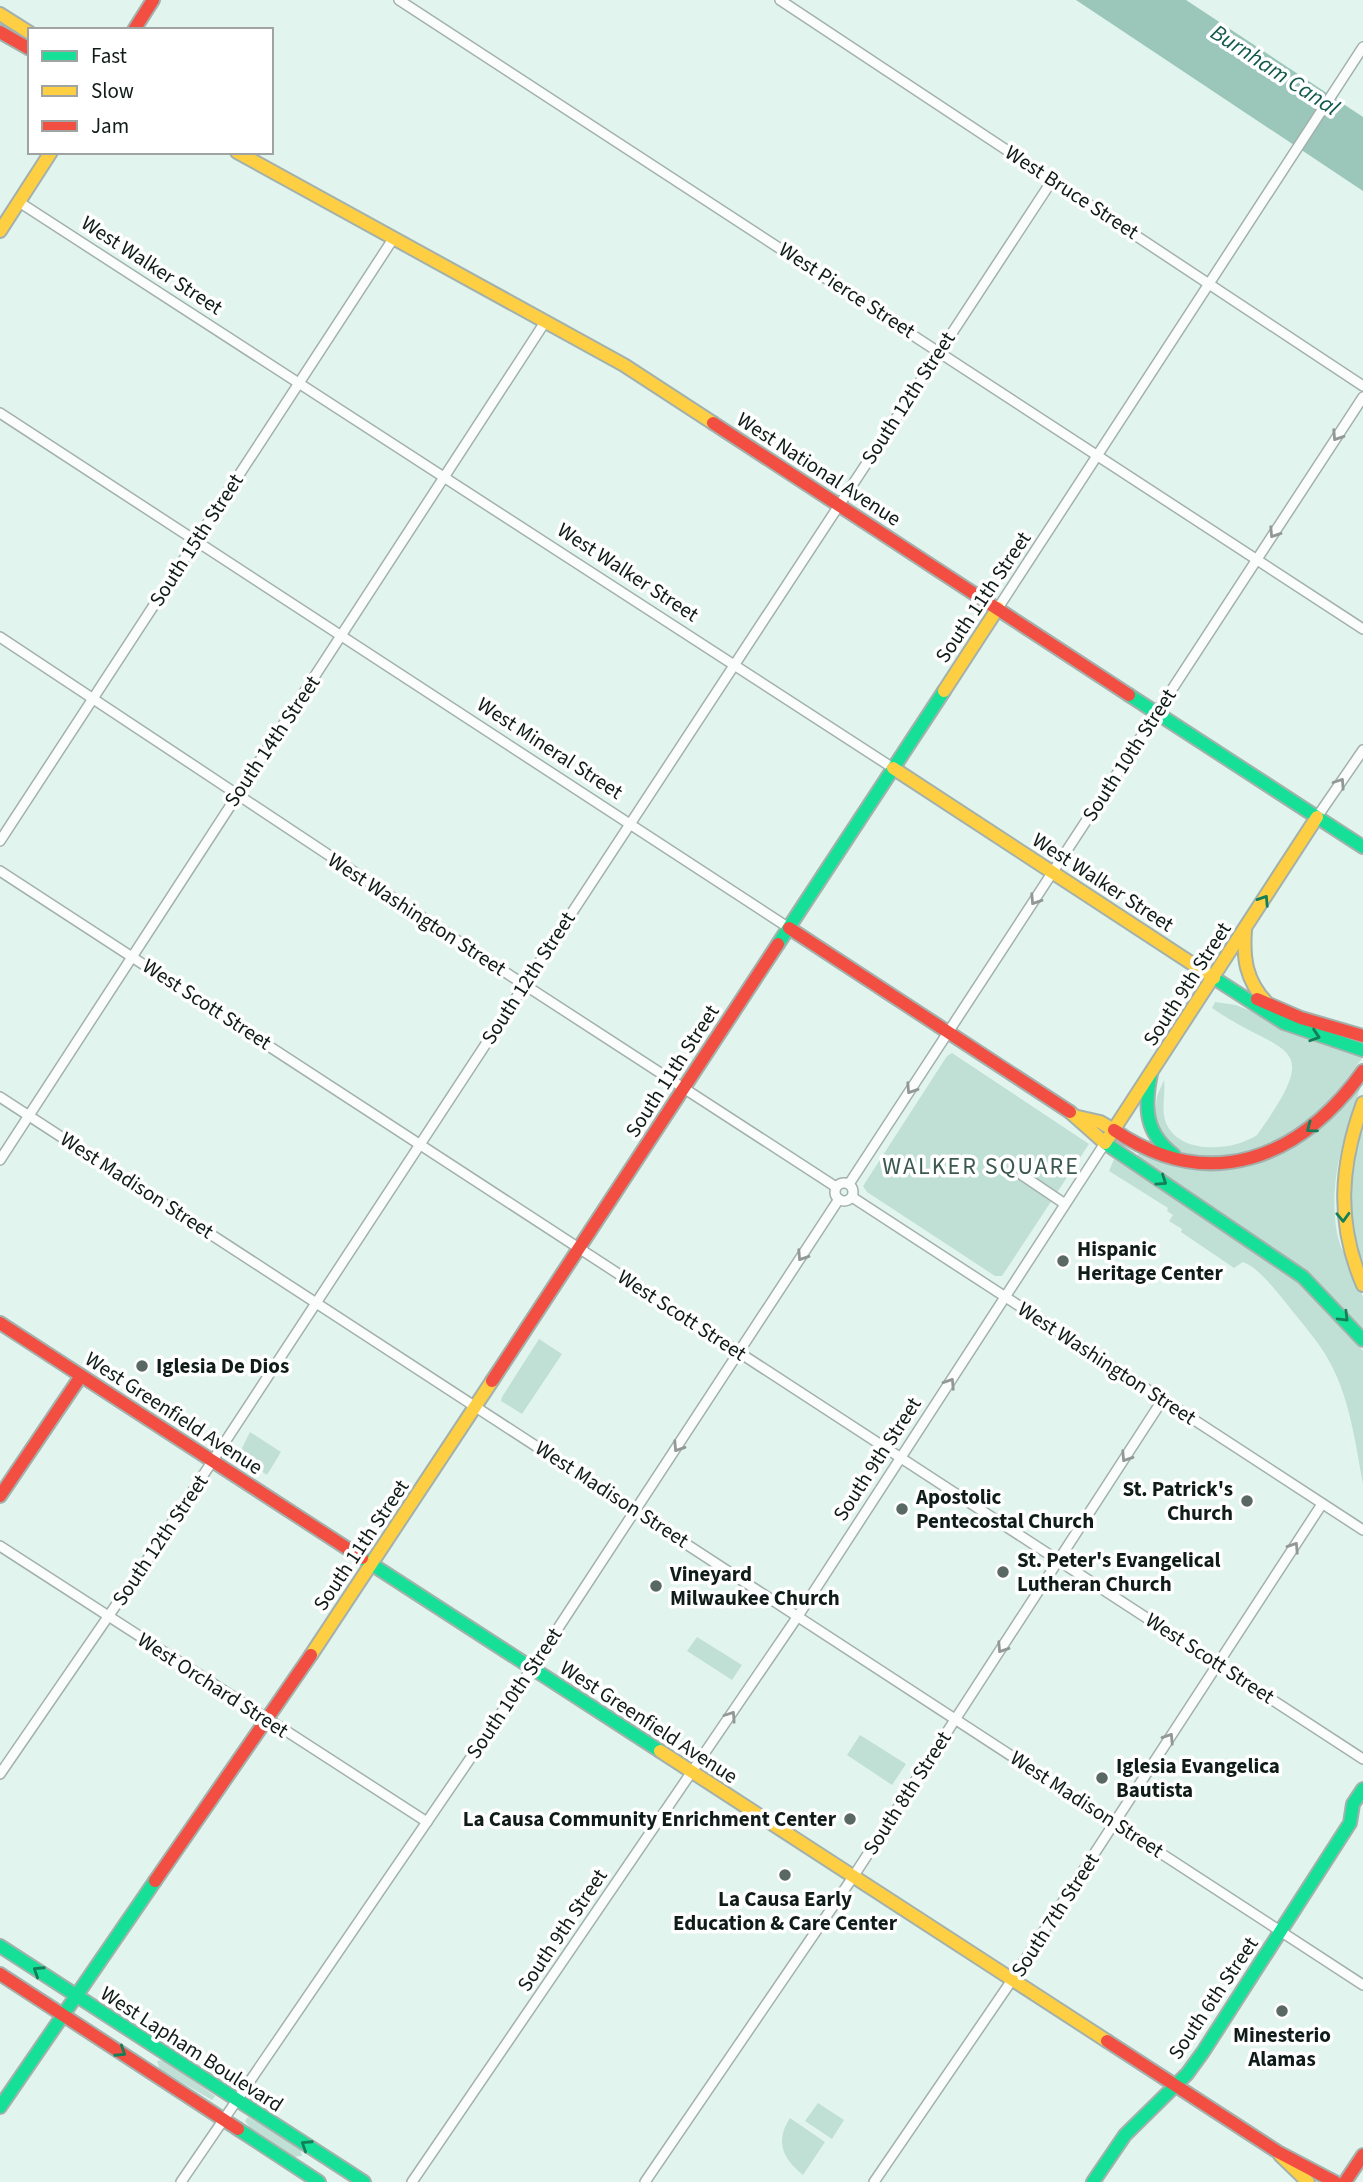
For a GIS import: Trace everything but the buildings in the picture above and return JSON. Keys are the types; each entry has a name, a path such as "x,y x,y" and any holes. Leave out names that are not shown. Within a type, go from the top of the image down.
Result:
{"main road":[{"path":"135,28 153,0"},
{"path":"0,14 28,32"},
{"path":"0,32 28,47"},
{"path":"0,231 50,154"},
{"name":"West National Avenue","path":"241,154 624,365 1363,847"},
{"name":"South 11th Street","path":"0,2107 372,1564 998,608"},
{"name":"West Walker Street","path":"893,768 1214,978"},
{"name":"South 9th Street","path":"1105,1143 1317,817"},
{"name":"West Mineral Street","path":"789,928 1078,1117 1092,1134 1303,1277 1351,1324 1363,1340"},
{"path":"1245,930 1244,969 1251,987 1268,1004"},
{"path":"1214,978 1301,1018 1363,1035"},
{"path":"1214,978 1262,1013 1301,1031 1363,1050"},
{"path":"1151,1074 1144,1107 1146,1120 1162,1147 1185,1161"},
{"name":"West Mineral Street","path":"1078,1117 1100,1122 1149,1151 1185,1161 1218,1164 1254,1159 1290,1143 1326,1116 1360,1075"},
{"path":"1363,1102 1352,1130 1342,1201 1342,1224 1350,1259 1363,1285"},
{"name":"West Greenfield Avenue","path":"0,1323 1278,2152 1335,2182"},
{"path":"0,1496 81,1376"},
{"name":"South 6th Street","path":"1093,2182 1125,2135 1175,2085 1203,2052 1350,1823 1353,1804 1363,1789"},
{"name":"South 6th Street","path":"1350,1823 1363,1816"},
{"name":"West Lapham Boulevard","path":"0,1946 364,2182"},
{"name":"West Lapham Boulevard","path":"0,1974 319,2182"},
{"name":"West Greenfield Avenue","path":"1278,2152 1308,2182"},
{"path":"1345,2182 1363,2155"}],"street":[{"name":"West Pierce Street","path":"399,0 1363,629"},
{"name":"West Bruce Street","path":"780,0 1363,386"},
{"name":"South 11th Street","path":"998,608 1363,47"},
{"name":"South 12th Street","path":"0,1774 212,1461 1053,179"},
{"name":"West Walker Street","path":"19,202 893,768"},
{"name":"South 15th Street","path":"0,841 393,239"},
{"name":"South 14th Street","path":"0,1160 545,322"},
{"name":"South 10th Street","path":"849,1184 1363,397"},
{"name":"West Mineral Street","path":"0,413 789,928"},
{"name":"West Washington Street","path":"0,637 523,985 836,1187"},
{"name":"South 9th Street","path":"1317,817 1363,750"},
{"name":"West Scott Street","path":"0,871 132,954 1363,1759"},
{"name":"West Madison Street","path":"0,1097 317,1301 1363,1986"},
{"name":"South 9th Street","path":"412,2182 798,1616 1105,1143"},
{"path":"1022,1175 1065,1204"},
{"path":"849,1184 852,1197 847,1200 839,1199 836,1187 849,1184"},
{"name":"West Washington Street","path":"852,1197 1363,1530"},
{"name":"South 10th Street","path":"181,2182 532,1668 839,1199"},
{"name":"South 8th Street","path":"645,2182 853,1877 1163,1399"},
{"name":"South 7th Street","path":"874,2182 1012,1980 1322,1504"},
{"name":"West Orchard Street","path":"0,1546 427,1822"}],"shaded area":[{"path":"1215,1002 1236,1005 1363,1057 1317,1111 1281,1138 1261,1148 1238,1154 1201,1156 1182,1152 1168,1143 1151,1117 1155,1114 1157,1096 1164,1080 1164,1114 1167,1125 1174,1135 1184,1141 1209,1147 1235,1144 1257,1135 1278,1104 1289,1081 1292,1065 1287,1054 1275,1044 1212,1008"},
{"path":"952,1053 1089,1144 1002,1276 995,1276 867,1192 863,1186 947,1056"},
{"path":"1361,1086 1339,1158 1335,1214 1339,1242 1363,1297 1363,1335 1348,1315 1137,1156 1139,1153 1250,1165"},
{"path":"1363,1115 1363,1274 1354,1253 1347,1176"},
{"path":"1114,1159 1288,1273 1341,1323 1363,1351 1363,1484 1350,1417 1340,1384 1311,1334 1255,1269 1243,1262 1234,1268 1181,1232 1182,1229 1169,1221 1173,1215 1167,1211 1168,1208 1109,1171"},
{"path":"539,1339 562,1354 522,1414 501,1401"},
{"path":"250,1432 281,1452 267,1475 238,1456"},
{"path":"697,1637 742,1665 732,1680 687,1651"},
{"path":"860,1735 906,1764 892,1785 847,1755"},
{"path":"164,2060 215,2096 212,2100 160,2070 157,2061"},
{"path":"818,2103 844,2120 832,2139 805,2121"},
{"path":"248,2117 300,2148 302,2156 294,2157 251,2129 245,2121"},
{"path":"790,2118 825,2142 803,2175 790,2162 783,2149 783,2134"}],"water":[{"name":"Burnham Canal","path":"1076,0 1186,0 1363,117 1363,191"}],"traffic: fast":[{"path":"778,944 944,691"},
{"path":"1129,695 1363,847"},
{"path":"1214,978 1284,1023 1363,1050"},
{"path":"1151,1074 1149,1119 1157,1138 1174,1155"},
{"path":"1105,1143 1303,1277 1363,1340"},
{"path":"362,1558 660,1751"},
{"path":"1093,2182 1125,2135 1187,2074 1203,2052 1350,1823 1353,1804 1363,1789"},
{"path":"0,2107 155,1881"},
{"path":"0,1946 364,2182"},
{"path":"238,2129 319,2182"}],"traffic: slow":[{"path":"0,14 28,32"},
{"path":"0,231 50,154"},
{"path":"241,154 624,365 713,423"},
{"path":"944,691 998,608"},
{"path":"893,768 1214,978"},
{"path":"1070,1112 1105,1143 1317,817"},
{"path":"1245,930 1247,969 1254,986 1266,1002"},
{"path":"1363,1103 1350,1149 1344,1194 1348,1239 1363,1285"},
{"path":"1078,1117 1100,1122 1114,1130"},
{"path":"311,1655 492,1381"},
{"path":"660,1751 1107,2041"},
{"path":"1280,2155 1308,2182"}],"traffic: jam":[{"path":"135,28 153,0"},
{"path":"0,32 28,48"},
{"path":"713,423 1129,695"},
{"path":"789,928 1070,1112"},
{"path":"492,1381 778,944"},
{"path":"1257,999 1301,1018 1363,1036"},
{"path":"1114,1130 1149,1150 1184,1161 1218,1163 1250,1158 1282,1145 1311,1126 1338,1101 1363,1071"},
{"path":"0,1323 362,1558"},
{"path":"0,1496 81,1376"},
{"path":"155,1881 311,1655"},
{"path":"0,1974 238,2129"},
{"path":"1107,2041 1278,2152 1335,2182"},
{"path":"1345,2182 1363,2155"}],"place":[{"name":"Hispanic Heritage Center","path":"1063,1261"},
{"name":"Iglesia De Dios","path":"142,1366"},
{"name":"St. Patrick's Church","path":"1247,1501"},
{"name":"Apostolic Pentecostal Church","path":"902,1509"},
{"name":"St. Peter's Evangelical Lutheran Church","path":"1003,1572"},
{"name":"Vineyard Milwaukee Church","path":"656,1586"},
{"name":"Iglesia Evangelica Bautista","path":"1102,1778"},
{"name":"La Causa Community Enrichment Center","path":"850,1819"},
{"name":"La Causa Early Education & Care Center","path":"785,1875"},
{"name":"Minesterio Alamas","path":"1282,2011"}],"district":[{"name":"WALKER SQUARE","path":"981,1166"}]}
